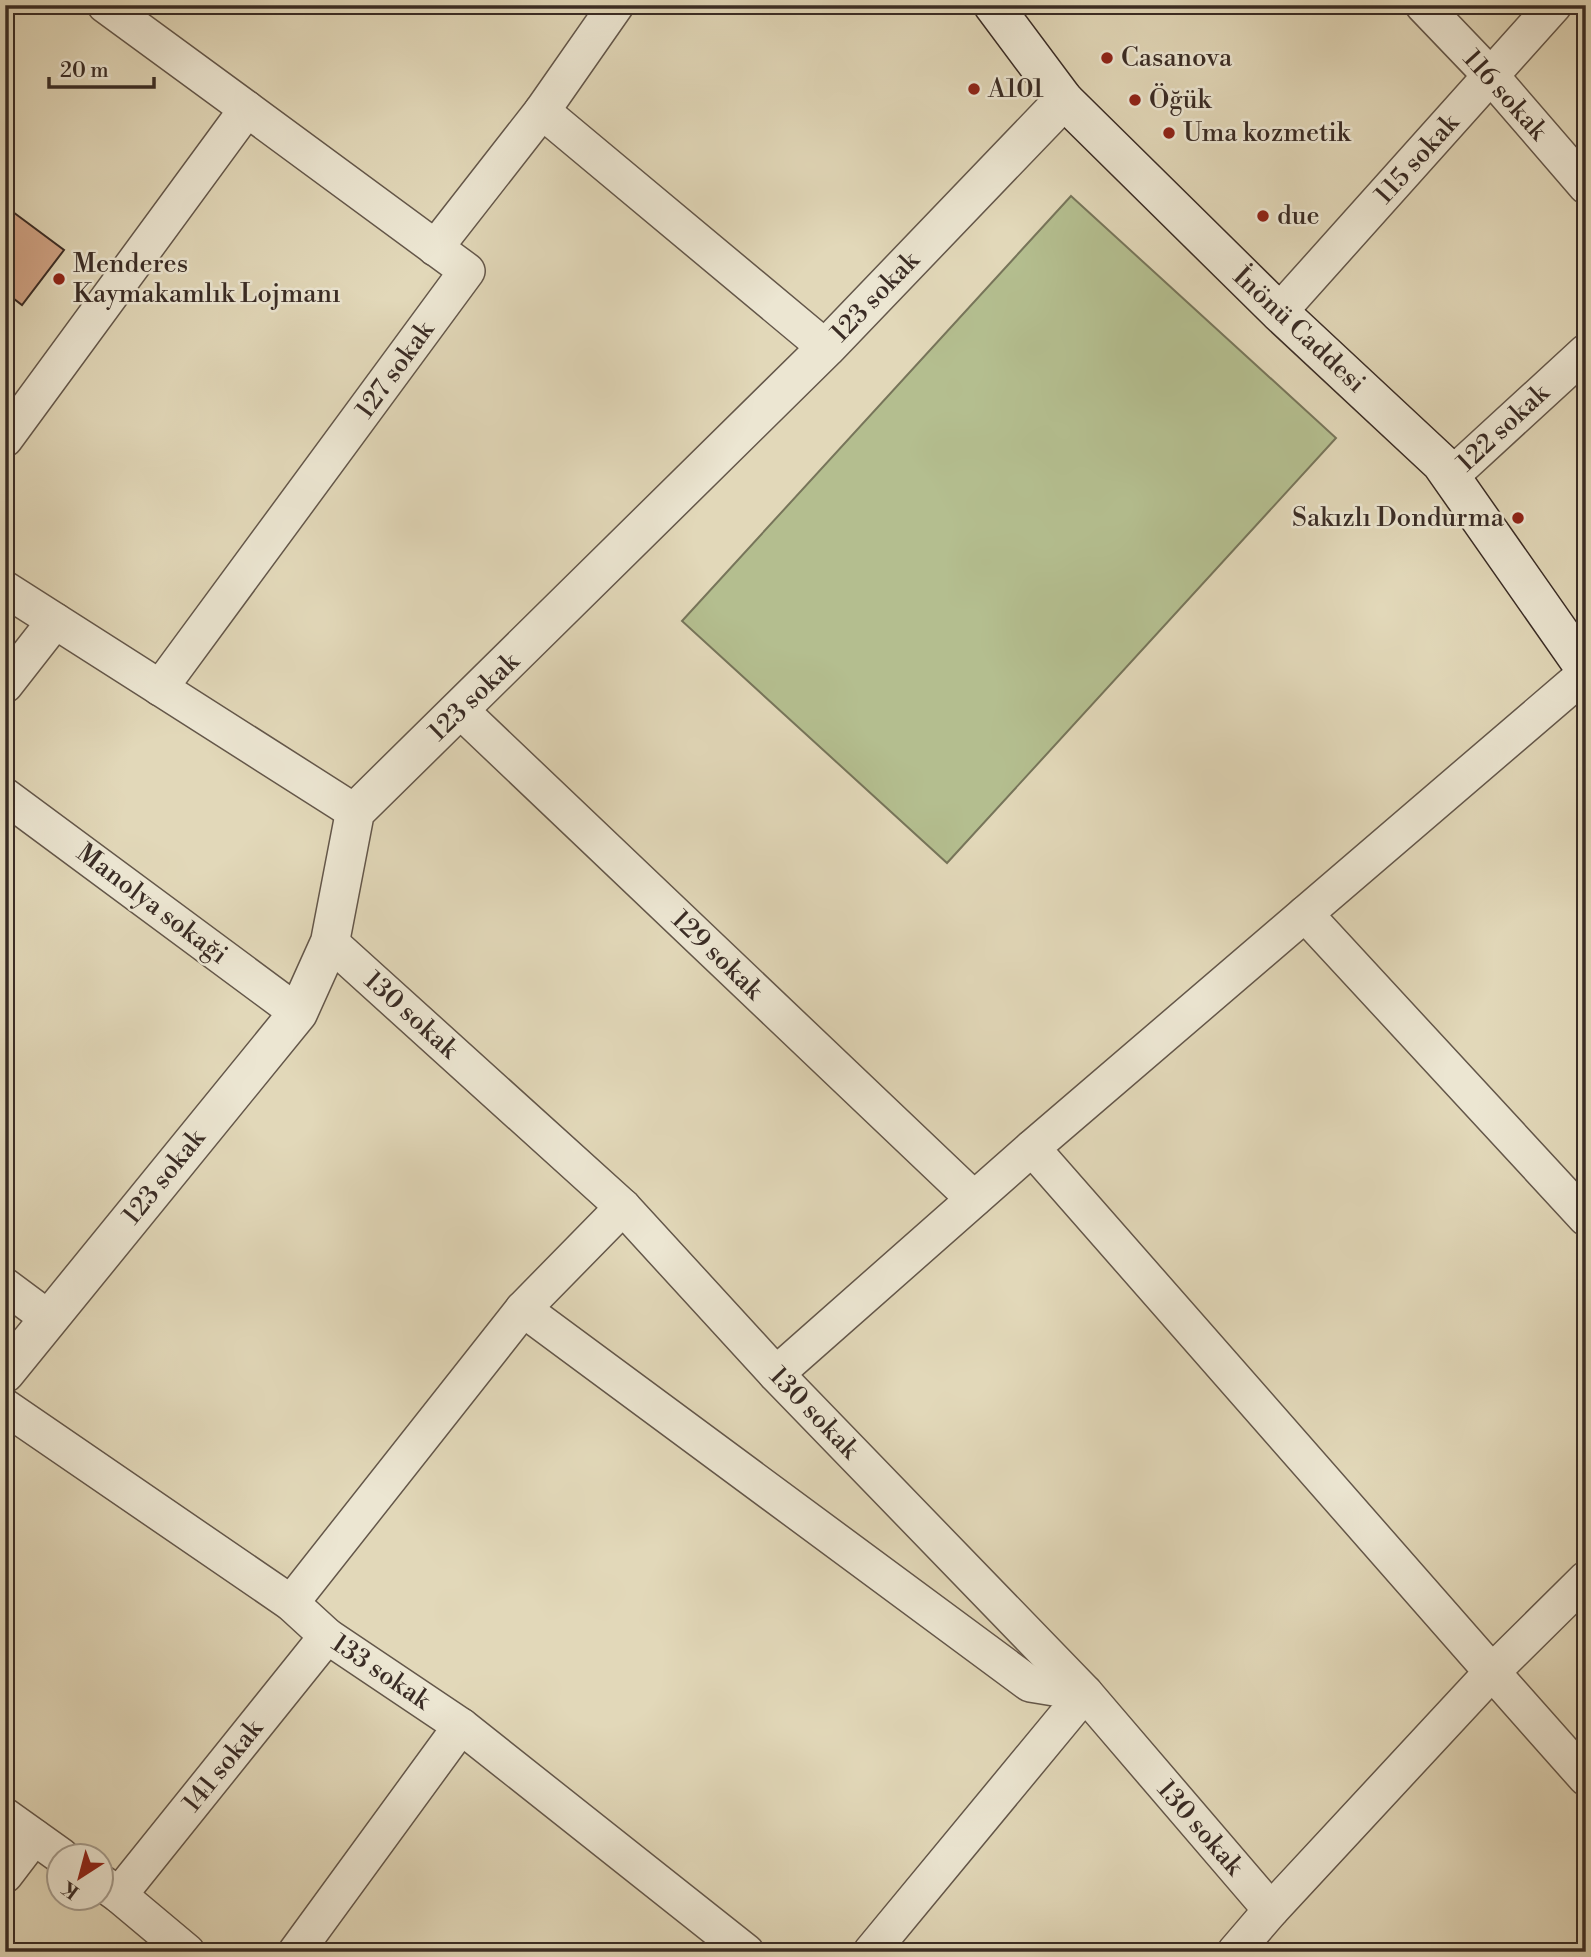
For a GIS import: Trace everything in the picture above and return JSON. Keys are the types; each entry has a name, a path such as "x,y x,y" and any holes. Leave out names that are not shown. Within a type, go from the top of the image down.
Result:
{"street":[{"name":"127 sokak","path":"105,5 467,271 160,688"},
{"path":"435,248 542,111 616,5"},
{"name":"İnönü Caddesi","path":"993,5 1064,100 1279,312 1441,463 1586,671"},
{"name":"116 sokak","path":"1423,5 1491,76 1586,186"},
{"name":"115 sokak","path":"1279,312 1554,5"},
{"name":"123 sokak","path":"5,1373 298,1013 330,942 355,812 826,348 1064,100"},
{"path":"5,439 247,109"},
{"path":"542,111 826,348"},
{"name":"122 sokak","path":"1451,476 1586,352"},
{"path":"5,589 355,812"},
{"path":"5,685 55,621"},
{"path":"776,1374 1032,1148 1586,671"},
{"name":"129 sokak","path":"460,710 974,1199"},
{"name":"Manolya sokaği","path":"5,796 298,1013"},
{"path":"1305,914 1586,1218"},
{"name":"130 sokak","path":"330,942 623,1207 776,1374 1084,1693 1271,1910"},
{"path":"1032,1148 1586,1778"},
{"path":"291,1603 523,1310 623,1207"},
{"path":"5,1286 48,1318"},
{"path":"523,1310 1030,1684 1084,1693 871,1952"},
{"name":"133 sokak","path":"5,1407 291,1603 327,1636 460,1726 746,1952"},
{"path":"1235,1952 1492,1672 1586,1579"},
{"name":"141 sokak","path":"116,1882 327,1636"},
{"path":"296,1952 460,1726"},
{"path":"5,1816 46,1845"},
{"path":"5,1875 46,1847"},
{"path":"116,1894 185,1951"}],"green space":[{"path":"1071,196 1336,438 947,863 682,621"}],"building":[{"name":"Menderes Kaymakamlık Lojmanı","path":"13,212 64,250 22,305 5,292 5,222"}],"place":[{"name":"Casanova","path":"1107,58"},
{"name":"A101","path":"974,89"},
{"name":"Öğük","path":"1135,100"},
{"name":"Uma kozmetik","path":"1169,133"},
{"name":"due","path":"1263,216"},
{"name":"Menderes Kaymakamlık Lojmanı","path":"59,279"},
{"name":"Sakızlı Dondurma","path":"1518,518"}]}
